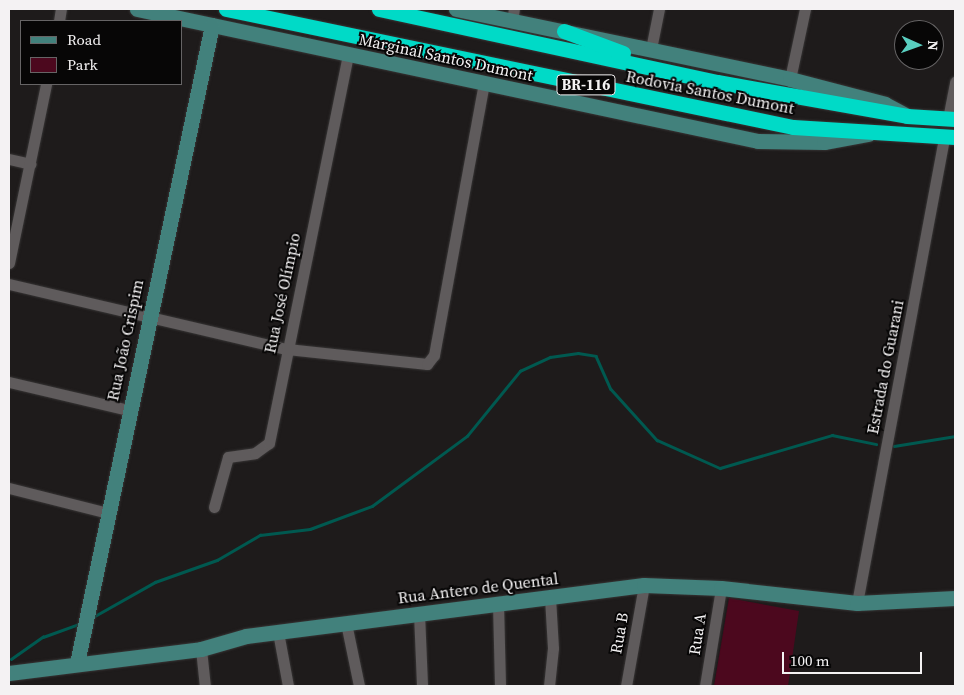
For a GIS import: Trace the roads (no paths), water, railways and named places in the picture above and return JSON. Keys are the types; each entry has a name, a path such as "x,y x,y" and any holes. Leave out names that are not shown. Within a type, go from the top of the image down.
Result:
{"highway":[{"name":"Rodovia Santos Dumont","path":"226,9 762,121 868,134 951,138"},
{"name":"Rodovia Santos Dumont","path":"379,9 717,82 907,116 952,119"},
{"path":"564,31 615,50 693,69 717,82"}],"street":[{"name":"Marginal Santos Dumont","path":"137,9 758,141 824,142 868,134"},
{"name":"BR-116","path":"456,9 513,15 564,31 790,79 885,104 907,116"},
{"path":"651,49 659,9"},
{"path":"790,79 805,9"},
{"name":"Rua João Crispim","path":"77,664 128,410 212,25"},
{"name":"Rua José Olímpio","path":"214,507 228,457 255,453 270,444 287,349 348,54"},
{"path":"952,119 955,82"},
{"path":"9,284 287,349 416,366 427,364 434,355 484,83"},
{"path":"9,263 46,85"},
{"name":"Estrada do Guarani","path":"857,603 951,138"},
{"path":"9,159 30,164"},
{"path":"9,382 128,410"},
{"path":"9,488 108,513"},
{"name":"Rua Antero de Quental","path":"12,678 77,664 201,649 278,632 644,585 721,588 857,603 955,598"},
{"name":"Rua B","path":"626,686 644,585"},
{"name":"Rua A","path":"705,686 721,588"},
{"path":"549,686 553,648 550,596"},
{"path":"498,603 500,686"},
{"path":"420,613 422,686"},
{"path":"346,623 358,686"},
{"path":"278,632 288,686"},
{"path":"201,649 205,686"}],"waterway":[{"path":"93,617 155,582 217,560 260,535 310,529 372,506 467,436 520,371 550,357 578,353 596,356 611,389 657,440 720,468 832,435 876,444"},
{"path":"894,446 955,436"},
{"path":"11,659 43,637 79,624"}]}
